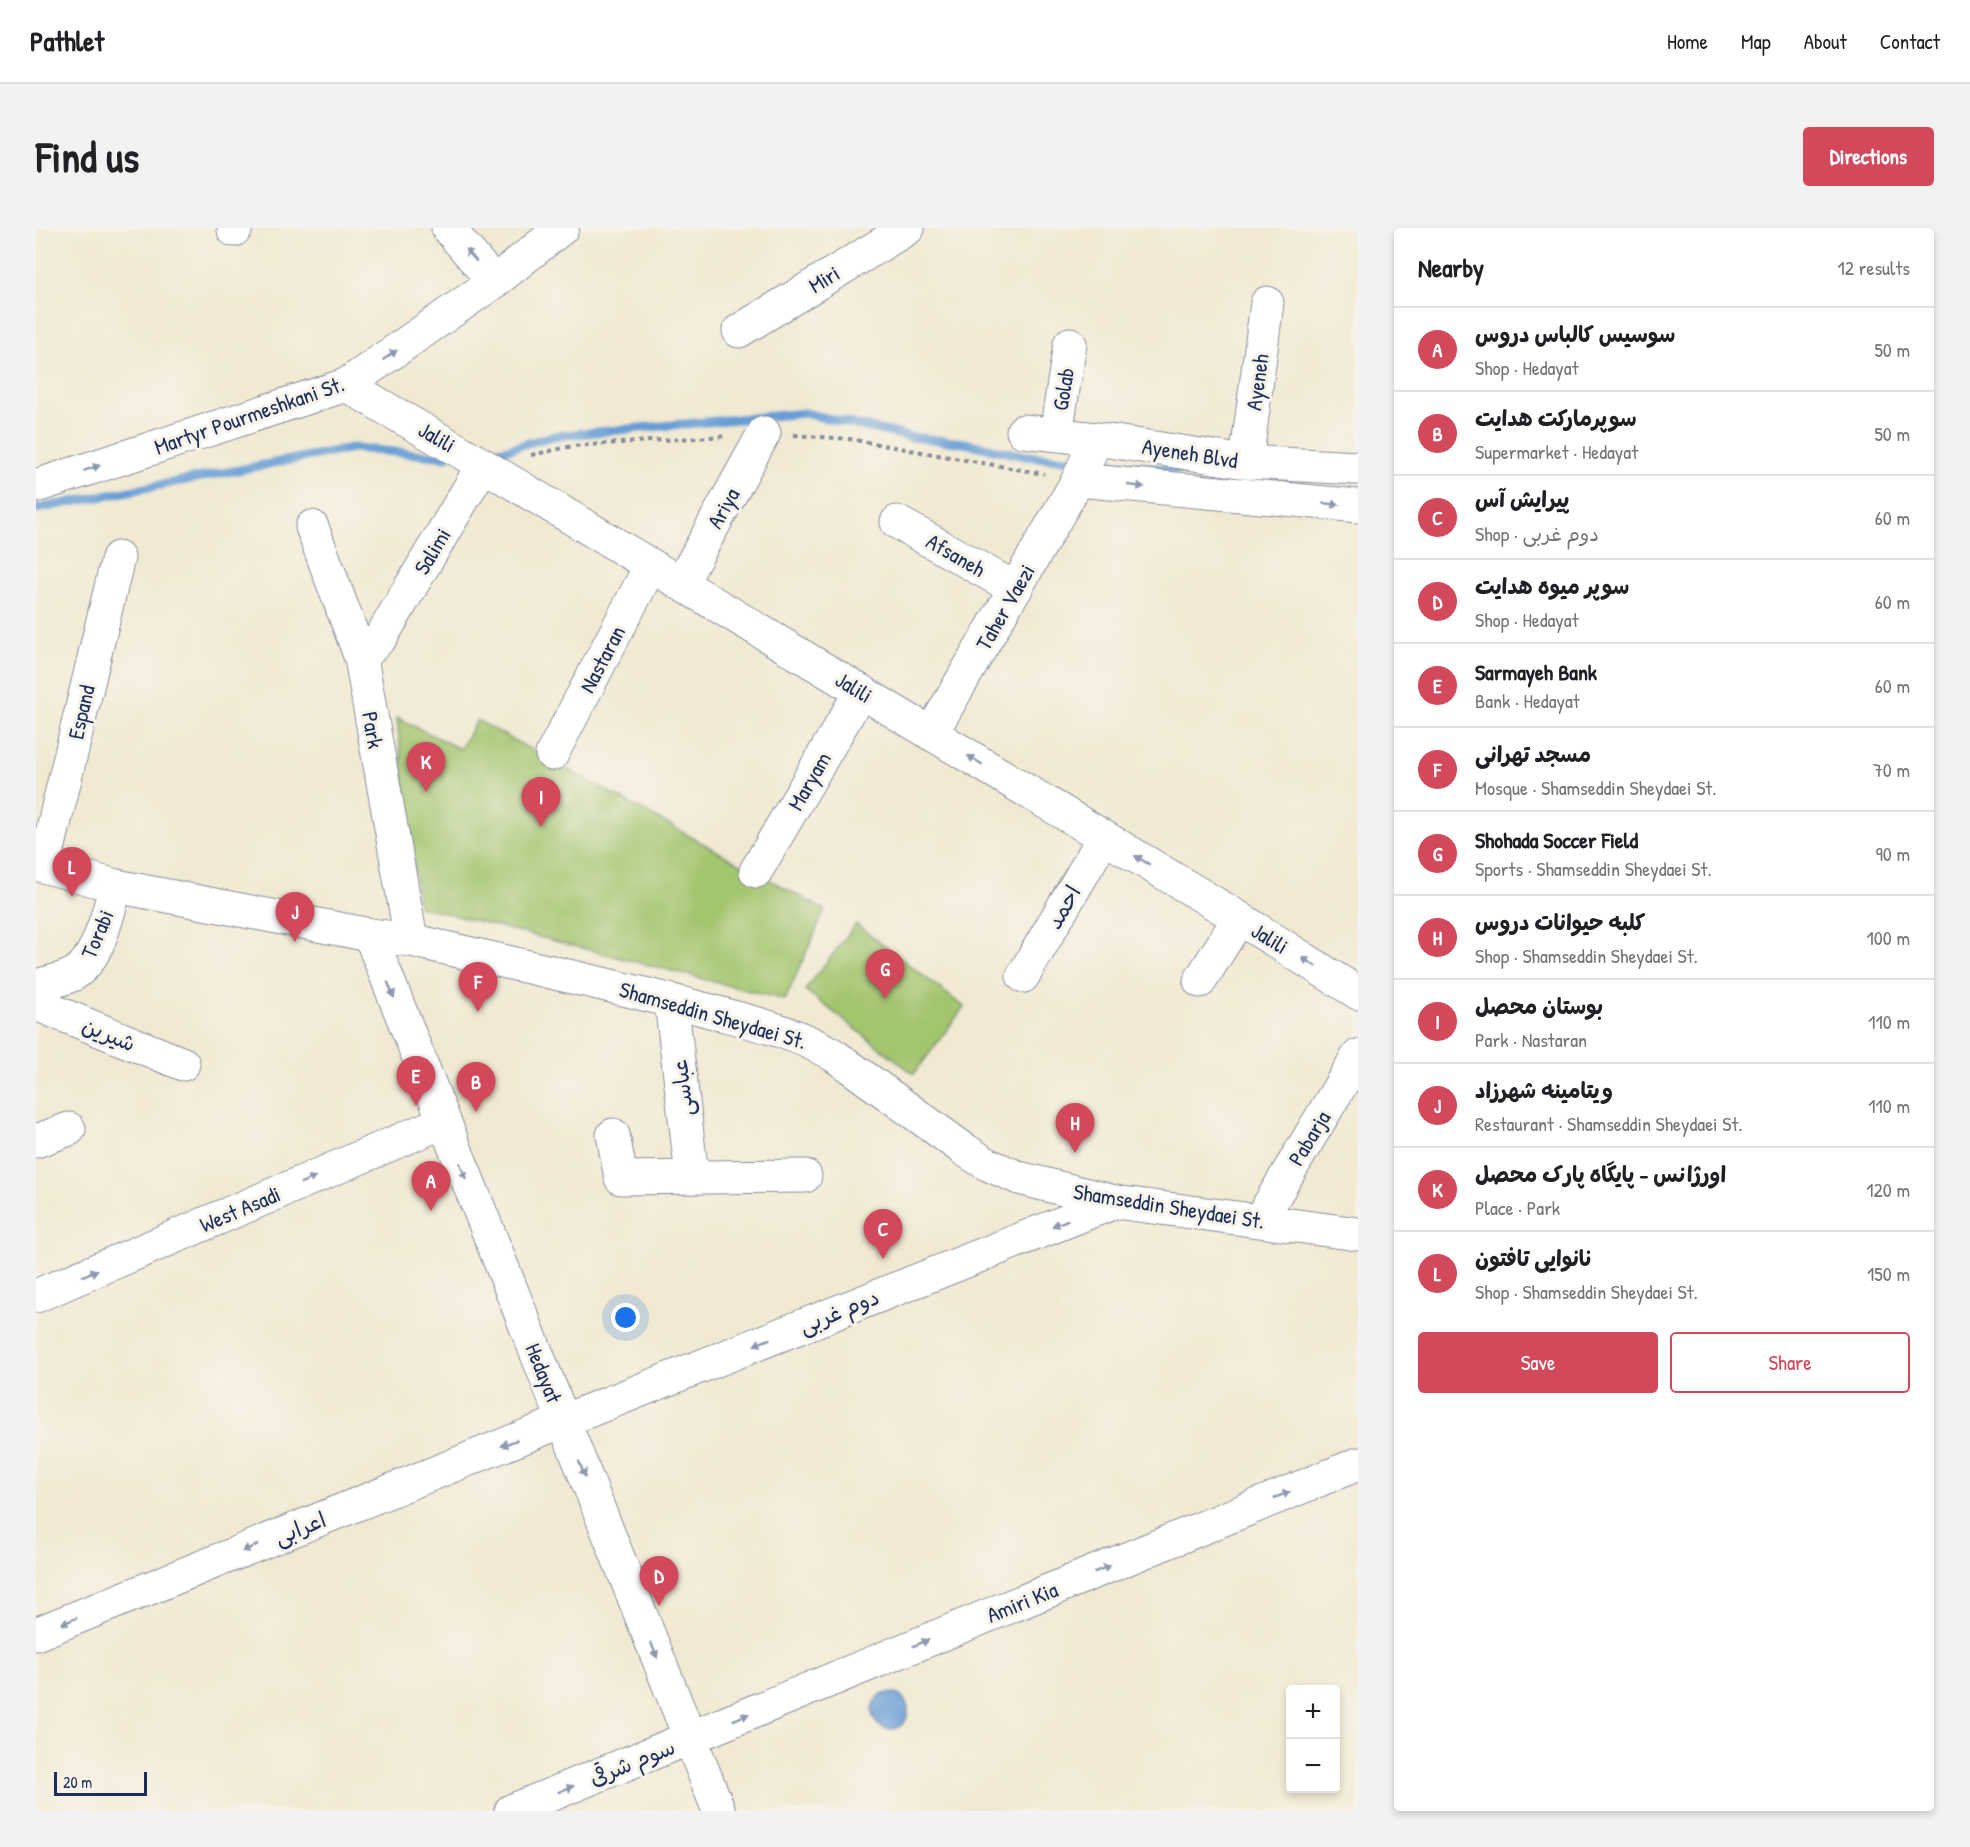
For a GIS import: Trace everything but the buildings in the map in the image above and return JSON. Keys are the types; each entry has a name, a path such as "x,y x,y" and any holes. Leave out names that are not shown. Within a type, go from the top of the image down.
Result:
{"street":[{"path":"448,228 495,282"},
{"name":"Martyr Pourmeshkani St.","path":"36,486 346,385 495,282 562,228"},
{"name":"Miri","path":"740,330 908,228"},
{"name":"Ayeneh","path":"1246,462 1267,303"},
{"name":"Golab","path":"1056,434 1070,344"},
{"name":"Jalili","path":"346,385 1239,918 1358,993"},
{"name":"Ayeneh Blvd","path":"1023,431 1096,439 1246,462 1358,468"},
{"name":"Ariya","path":"681,584 764,433"},
{"name":"Taher Vaezi","path":"931,734 1078,480 1096,439"},
{"name":"Salimi","path":"371,648 483,465"},
{"name":"Ayeneh Blvd","path":"1078,480 1358,506"},
{"name":"Afsaneh","path":"897,522 1016,589"},
{"name":"Park","path":"312,526 371,648 411,940"},
{"name":"Espand","path":"40,865 118,558"},
{"name":"Nastaran","path":"552,753 651,565"},
{"name":"Maryam","path":"756,871 861,691"},
{"name":"احمد","path":"1023,976 1104,837"},
{"name":"Shamseddin Sheydaei St.","path":"40,865 116,886 370,935 411,940 671,1001 792,1034 816,1044 987,1164 1019,1178 1115,1202 1358,1234"},
{"name":"Torabi","path":"36,986 71,975 86,964 94,953 116,886"},
{"path":"1200,981 1239,918"},
{"name":"Hedayat","path":"370,935 688,1739 719,1811"},
{"name":"عباسی","path":"671,1001 692,1176"},
{"name":"شیرین","path":"36,1004 183,1065"},
{"name":"Pabarja","path":"1260,1220 1358,1056"},
{"name":"West Asadi","path":"36,1296 444,1122"},
{"path":"36,1141 69,1129"},
{"path":"613,1134 621,1178 805,1176"},
{"name":"دوم غربی","path":"563,1421 1115,1202"},
{"name":"اعرابی","path":"36,1634 563,1421"},
{"name":"Amiri Kia","path":"688,1739 1358,1464"},
{"name":"سوم شرقی","path":"512,1811 688,1739"}],"green space":[{"path":"397,718 460,749 477,720 825,910 785,1000 418,906"},
{"path":"856,924 964,1007 914,1074 805,990"}],"water":[{"path":"890,1693 903,1698 908,1711 903,1724 890,1729 877,1724 872,1711 877,1698"}],"waterway":[{"path":"481,453 504,450 553,436 804,413 911,437 964,443 1026,456 1212,473"},
{"path":"36,509 352,448 447,457"}],"place":[{"name":"اورژانس - پایگاه پارک محصل","path":"426,792"},
{"name":"بوستان محصل","path":"541,827"},
{"name":"نانوایی تافتون","path":"72,897"},
{"name":"ویتامینه شهرزاد","path":"295,942"},
{"name":"Shohada Soccer Field","path":"885,999"},
{"name":"مسجد تهرانی","path":"478,1012"},
{"name":"Sarmayeh Bank","path":"416,1106"},
{"name":"سوپرمارکت هدایت","path":"476,1112"},
{"name":"کلبه حیوانات دروس","path":"1075,1153"},
{"name":"سوسیس کالباس دروس","path":"431,1211"},
{"name":"پیرایش آس","path":"883,1259"},
{"name":"سوپر میوه هدایت","path":"659,1606"}]}
